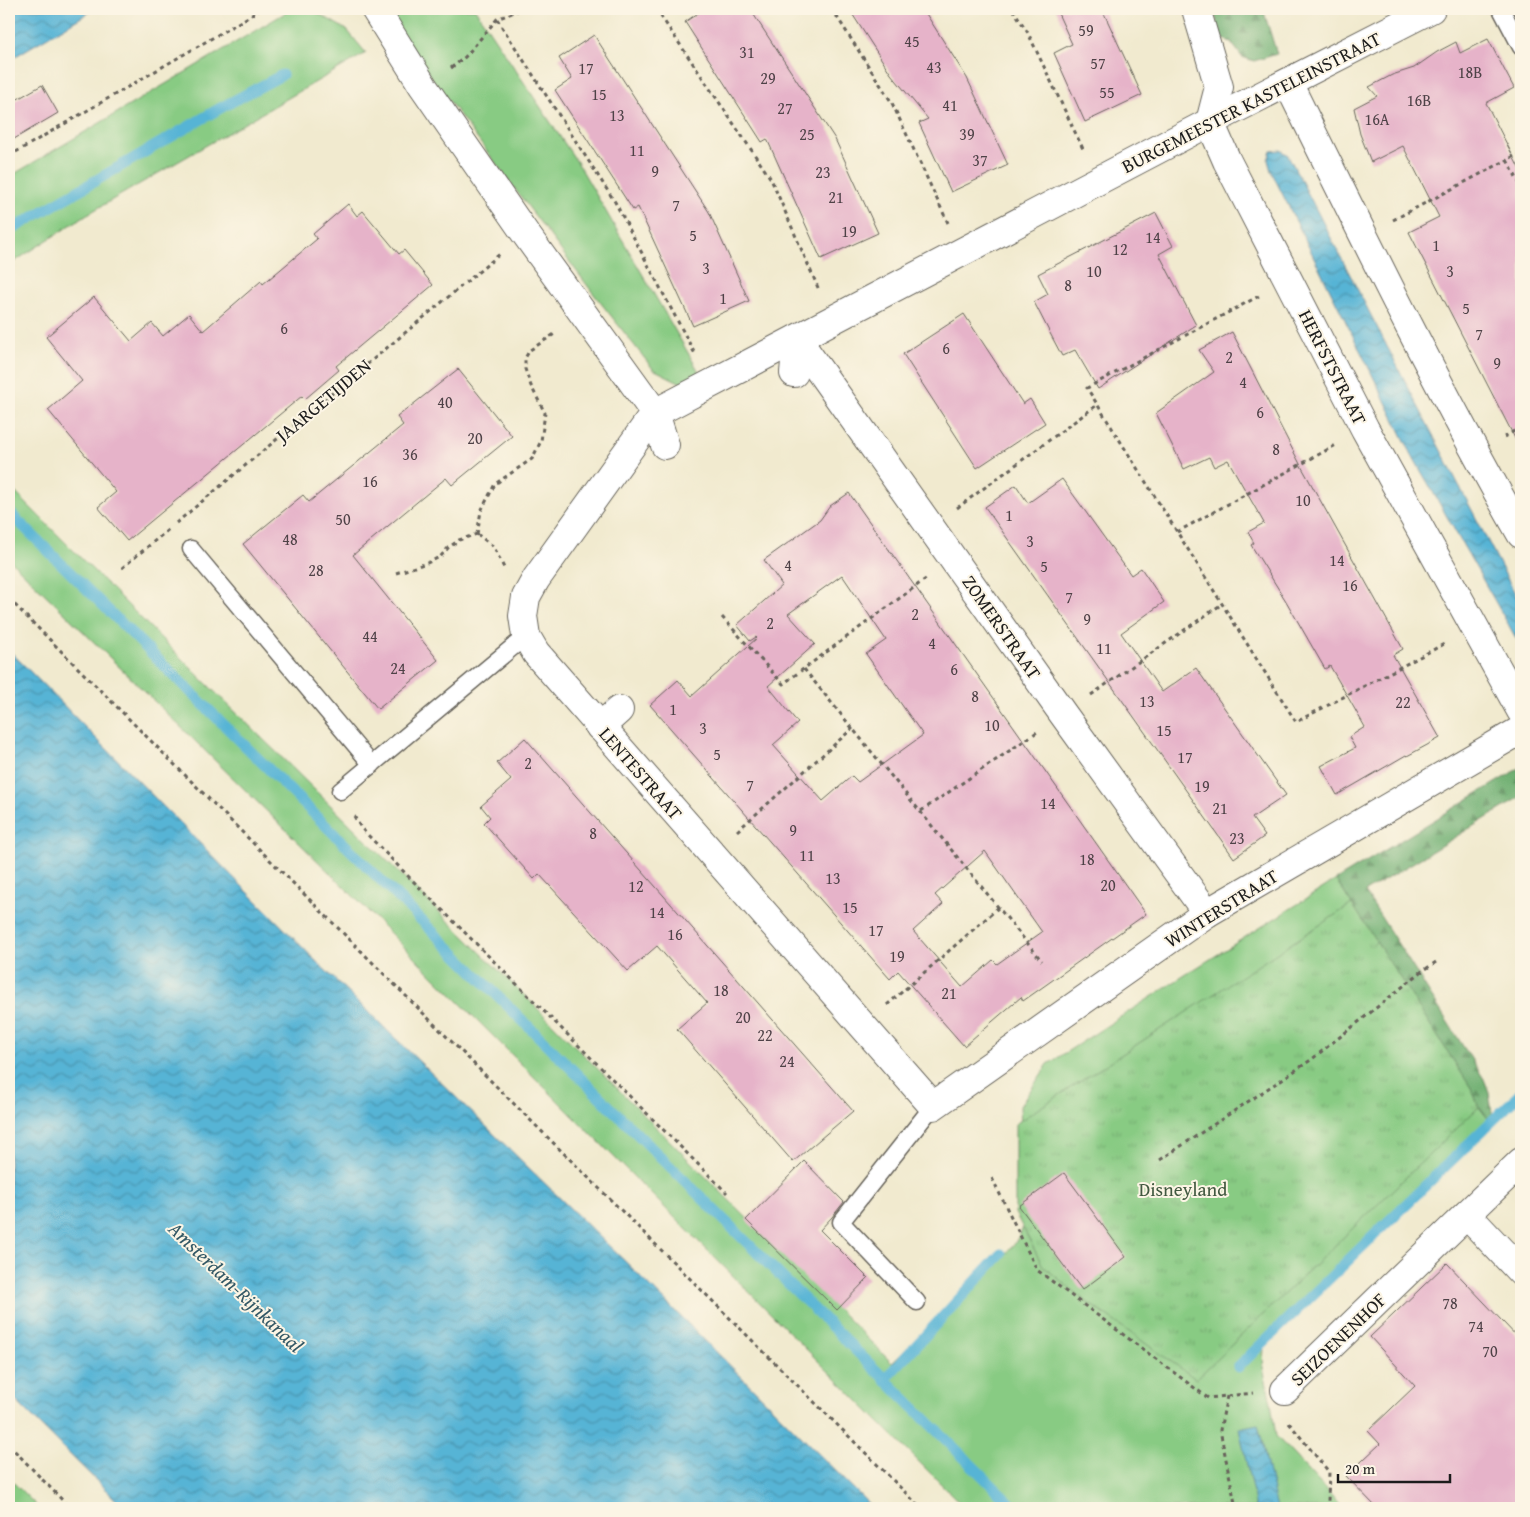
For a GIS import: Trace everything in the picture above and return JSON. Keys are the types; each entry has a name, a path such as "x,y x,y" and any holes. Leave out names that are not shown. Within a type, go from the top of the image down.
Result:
{"street":[{"path":"375,9 423,86 525,233 655,414 665,445"},
{"path":"1196,9 1219,87 1210,122"},
{"name":"BURGEMEESTER KASTELEINSTRAAT","path":"655,414 1210,122 1431,9"},
{"path":"1288,83 1363,235 1475,452 1521,534"},
{"name":"HERFSTSTRAAT","path":"1210,122 1227,162 1365,429 1521,711"},
{"path":"794,373 797,339"},
{"name":"ZOMERSTRAAT","path":"797,339 871,451 931,527 1063,714 1208,913"},
{"name":"LENTESTRAAT","path":"655,414 536,579 526,597 523,616 536,630 536,654 609,718 712,853 934,1106"},
{"name":"WINTERSTRAAT","path":"934,1106 1208,913 1521,730"},
{"name":"SEIZOENENHOF","path":"1285,1390 1521,1162"},
{"path":"1468,1215 1521,1272"}],"lane":[{"path":"1501,9 1521,47"},
{"path":"191,549 372,765"},
{"path":"340,791 536,630"},
{"path":"917,1302 841,1222 934,1106"}],"path":[{"path":"9,156 262,9"},
{"path":"465,58 497,20 522,9"},
{"path":"656,9 771,179 832,320"},
{"path":"832,9 892,103 962,253"},
{"path":"1012,9 1028,32 1098,181"},
{"path":"497,20 615,202 710,384"},
{"path":"1363,235 1521,152"},
{"path":"1507,160 1521,186"},
{"name":"JAARGETIJDEN","path":"122,568 525,233"},
{"path":"1288,280 1087,388 1296,722 1474,628"},
{"path":"396,572 440,557 459,540 477,534 481,511 494,484 532,459 541,441 545,413 531,386 525,368 525,358 530,350 583,314"},
{"path":"931,527 1097,405"},
{"path":"1177,532 1365,429"},
{"path":"722,617 783,684 953,558"},
{"path":"9,599 921,1508"},
{"path":"804,669 1042,961"},
{"path":"712,853 853,728"},
{"path":"340,791 361,828 727,1193"},
{"path":"864,1026 998,908"},
{"path":"1160,1160 1311,1060 1436,962"},
{"path":"992,1178 1037,1270 1208,1398 1285,1390"},
{"name":"SEIZOENENHOF","path":"1285,1390 1288,1422 1329,1472 1328,1501 1335,1508"},
{"path":"1227,1396 1220,1430 1236,1508"},
{"path":"9,1446 70,1508"}],"green space":[{"path":"385,9 475,9 579,165 705,382 681,383 653,369 593,293 416,57"},
{"path":"1213,9 1263,9 1277,54 1254,61 1242,57 1231,42 1222,39"},
{"path":"290,10 316,12 347,30 366,53 86,215 9,265 9,177"},
{"path":"9,486 212,689 526,997 892,1363 1014,1245 1025,1224 1020,1106 1048,1064 1336,880 1471,1088 1479,1107 1494,1126 1264,1346 1263,1368 1276,1436 1343,1508 965,1508 331,874 9,559"},
{"path":"1521,767 1521,797 1365,892 1484,1079 1489,1092 1494,1126 1479,1107 1471,1088 1336,880"},
{"name":"Disneyland","path":"1352,904 1471,1088 1479,1107 1196,1379 1084,1300 1043,1266 1015,1213 1015,1124"},
{"path":"9,1478 39,1508 9,1508"}],"water":[{"path":"9,9 95,9 9,60"},
{"path":"1281,150 1288,155 1521,605 1521,647 1413,457 1271,171 1268,160 1271,151"},
{"name":"Amsterdam-Rijnkanaal","path":"9,650 319,964 639,1275 873,1508 124,1508 9,1394"},
{"path":"1258,1424 1277,1508 1256,1508 1239,1428"}],"building":[{"path":"704,9 750,9 835,139 878,233 821,259 767,139 762,142 685,22"},
{"path":"849,9 923,9 967,78 1008,165 951,192 919,123 928,119 891,74"},
{"path":"1056,9 1102,9 1142,95 1085,122 1054,53 1072,44"},
{"path":"594,35 709,212 749,301 693,326 638,207 633,210 555,90 572,79 559,58"},
{"path":"1488,39 1514,88 1486,103 1521,172 1521,450 1409,232 1439,217 1403,146 1371,162 1360,134 1354,108 1377,96 1369,87 1392,75 1414,68 1456,42 1460,53"},
{"path":"42,85 58,113 9,142 9,104"},
{"path":"348,204 357,216 363,211 399,254 404,250 433,285 336,366 339,370 305,399 302,396 127,541 98,507 116,492 48,410 82,381 46,337 94,297 131,341 152,323 163,336 189,314 203,331 261,281 263,284 317,239 313,234"},
{"path":"1156,213 1173,246 1159,254 1196,325 1098,389 1075,350 1062,356 1053,339 1034,302 1048,294 1038,274"},
{"path":"964,314 1023,404 1030,399 1045,423 977,468 903,354"},
{"path":"1232,332 1300,464 1403,649 1393,655 1440,738 1406,755 1337,795 1321,766 1355,748 1349,737 1365,727 1330,666 1325,669 1251,545 1254,543 1248,532 1264,523 1228,460 1214,467 1209,457 1184,469 1156,413 1214,372 1199,350"},
{"path":"458,369 512,436 452,485 446,478 353,555 438,660 378,709 243,544 303,495 309,502 403,425 397,417"},
{"path":"1062,479 1131,575 1141,568 1164,602 1121,633 1162,692 1196,668 1286,795 1252,818 1265,836 1234,858 985,507 1016,485 1028,503"},
{"path":"849,493 1146,914 1023,1001 1021,997 964,1046 898,971 890,979 650,705 678,680 692,696 757,638 750,641 737,625 782,585 764,560 820,520 830,506","holes":["842,575 886,640 866,654 923,735 858,782 852,776 823,801 773,745 798,723 768,686 815,644 788,614","985,851 1042,932 997,964 993,960 962,987 913,931 943,904 935,895"]},
{"path":"525,738 853,1111 793,1162 677,1029 707,1003 657,946 628,971 539,874 534,879 484,823 490,817 481,806 511,780 497,763"},
{"path":"804,1161 844,1202 820,1230 868,1278 837,1310 746,1220"},
{"path":"1064,1173 1126,1257 1082,1290 1019,1206"},
{"path":"1447,1263 1521,1341 1521,1498 1511,1508 1377,1508 1346,1476 1380,1444 1368,1431 1415,1386 1370,1337"}],"waterway":[{"path":"9,231 224,106 282,75"},
{"path":"9,512 1015,1508"},
{"path":"1238,1367 1521,1093"},
{"path":"885,1379 1001,1254"}]}
